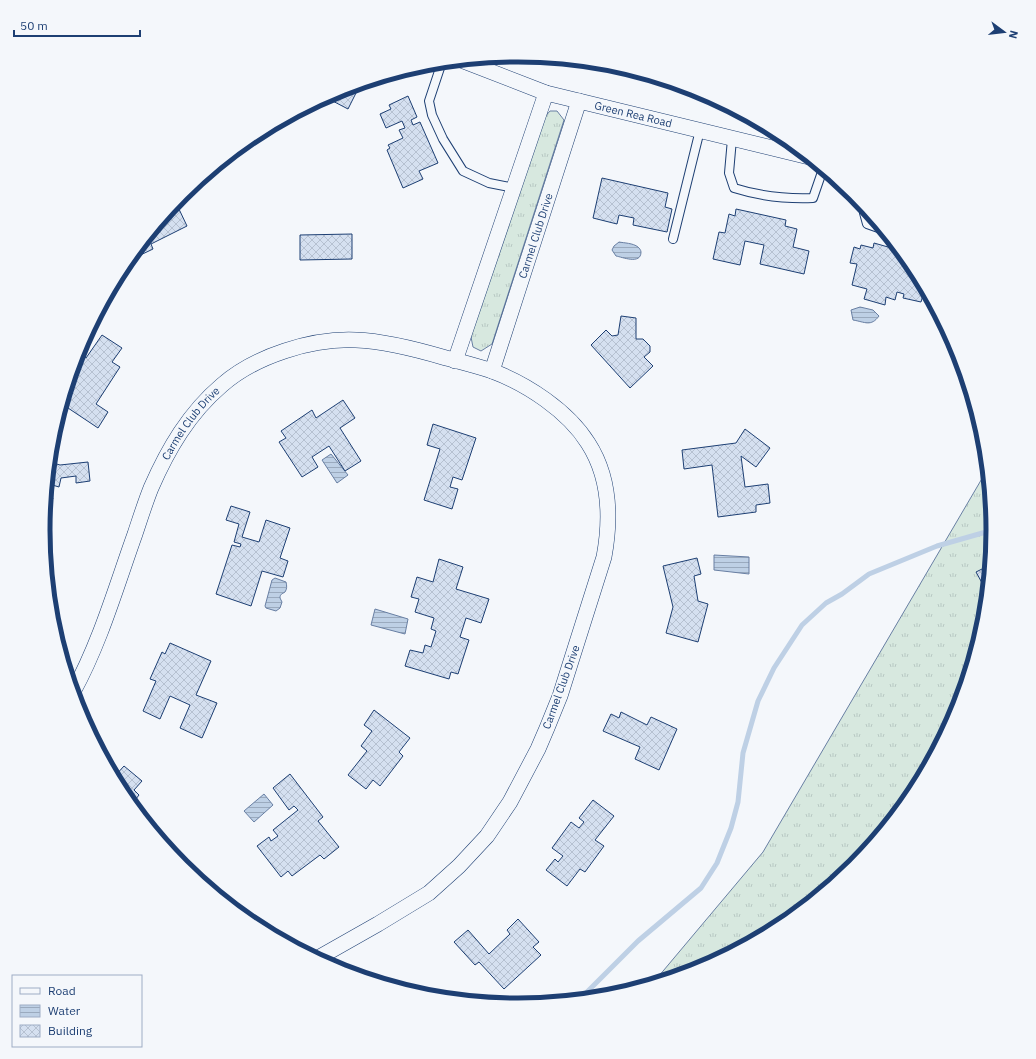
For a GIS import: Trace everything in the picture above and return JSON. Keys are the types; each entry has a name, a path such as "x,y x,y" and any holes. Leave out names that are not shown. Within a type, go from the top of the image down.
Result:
{"street":[{"name":"Green Rea Road","path":"473,64 546,93 798,154"},
{"path":"455,361 546,93"},
{"name":"Carmel Club Drive","path":"492,371 579,101"},
{"name":"Carmel Club Drive","path":"77,685 103,626 151,489 169,451 192,415 202,404 223,384 258,361 286,350 316,343 356,340 382,343 426,352 492,371 535,393 559,409 574,424 589,444 600,466 605,484 609,512 607,540 604,557 560,696 538,749 510,802 487,836 459,866 429,893 324,955"}],"lane":[{"path":"440,68 429,102 432,115 443,139 463,171 489,183 514,188"},
{"path":"673,239 700,130"},
{"path":"732,139 729,173 734,188 749,192 796,199 813,198 822,174"},
{"path":"865,215 867,224 874,227"}],"green space":[{"path":"550,111 557,111 564,120 492,344 481,351 473,347 470,332 542,120"},
{"path":"983,477 986,530 985,560 982,591 970,651 961,680 938,736 907,790 870,838 827,881 803,901 752,935 697,962 659,976 763,852"}],"water":[{"path":"619,242 638,247 641,251 640,256 635,259 627,259 616,256 612,250"},
{"path":"860,307 873,310 879,316 870,323 853,320 851,310"},
{"path":"331,454 348,475 337,483 322,460"},
{"path":"714,555 749,557 749,574 714,570"},
{"path":"275,578 286,582 287,586 285,592 280,596 282,602 280,608 276,611 266,608 265,606 272,580"},
{"path":"375,609 408,619 405,634 371,625"},
{"path":"264,794 273,805 254,822 244,811"}],"building":[{"path":"358,90 348,109 332,100"},
{"path":"408,96 417,117 411,120 413,125 420,122 438,163 419,171 423,179 403,188 387,150 390,148 388,145 403,138 399,130 405,128 402,121 386,128 380,114 391,109 389,105"},
{"path":"602,178 668,193 665,207 672,209 667,232 633,225 634,218 619,215 617,224 593,218"},
{"path":"178,208 187,226 151,244 153,249 139,256 166,221"},
{"path":"736,209 786,220 785,226 797,229 793,247 809,251 804,274 760,264 764,245 745,241 740,265 713,259 719,232 725,233 729,214 735,216"},
{"path":"352,234 352,259 300,260 300,235"},
{"path":"874,243 891,248 907,269 923,296 921,302 903,298 904,294 897,292 895,300 886,297 885,305 864,299 867,289 852,285 857,264 850,263 854,247 860,249 861,245 873,248"},
{"path":"621,316 636,318 636,339 643,339 650,346 650,352 644,357 653,366 630,388 591,345 606,330 612,336 618,335"},
{"path":"102,335 122,348 112,362 120,367 96,404 108,412 98,428 66,407 84,356 86,358"},
{"path":"343,400 355,418 340,428 361,461 345,471 329,446 312,457 318,467 302,477 279,442 286,438 281,431 312,410 316,418"},
{"path":"433,424 476,438 462,480 453,477 450,487 458,489 452,509 424,500 440,449 427,445"},
{"path":"745,429 770,448 756,467 741,456 745,487 768,484 770,503 756,505 756,512 718,517 712,465 684,469 682,450 736,443"},
{"path":"88,462 90,481 76,483 76,476 61,478 59,487 52,485 55,463 60,465"},
{"path":"231,506 250,512 242,537 259,542 266,520 290,528 280,558 288,561 283,577 262,571 251,606 216,594 232,545 240,547 241,544 234,542 239,524 226,520"},
{"path":"697,558 701,574 694,576 698,601 708,604 698,642 666,633 673,607 663,566"},
{"path":"439,559 463,567 456,589 489,599 481,623 466,618 460,637 469,640 458,674 451,672 449,679 405,666 410,650 423,653 425,645 431,647 436,631 431,629 434,618 415,612 419,599 411,597 417,577 433,582"},
{"path":"984,568 983,584 976,572"},
{"path":"170,643 211,661 196,695 217,703 202,738 180,728 190,705 170,696 160,719 143,711 156,681 150,679 162,652 165,654"},
{"path":"374,710 410,738 399,752 403,756 380,786 373,780 366,789 348,775 367,751 361,746 372,731 364,725"},
{"path":"621,712 647,725 651,717 677,729 659,770 635,759 640,747 603,731 611,714 619,718"},
{"path":"124,766 142,781 134,790 139,795 136,799 129,790 118,772"},
{"path":"290,774 323,817 318,821 339,847 324,859 320,855 292,876 288,871 281,877 257,846 269,837 271,841 278,836 273,830 298,810 294,806 289,810 273,788"},
{"path":"593,800 614,816 595,840 604,846 585,872 580,869 567,886 546,870 555,859 558,862 563,856 552,848 571,822 579,828 584,822 579,818"},
{"path":"518,919 539,942 533,947 541,955 504,989 479,962 475,965 454,942 468,930 489,954 510,934 507,930"}],"waterway":[{"path":"587,992 638,941 701,888 717,863 731,828 738,802 743,753 758,701 774,668 802,625 826,603 842,594 869,574 937,546 986,532"}]}
